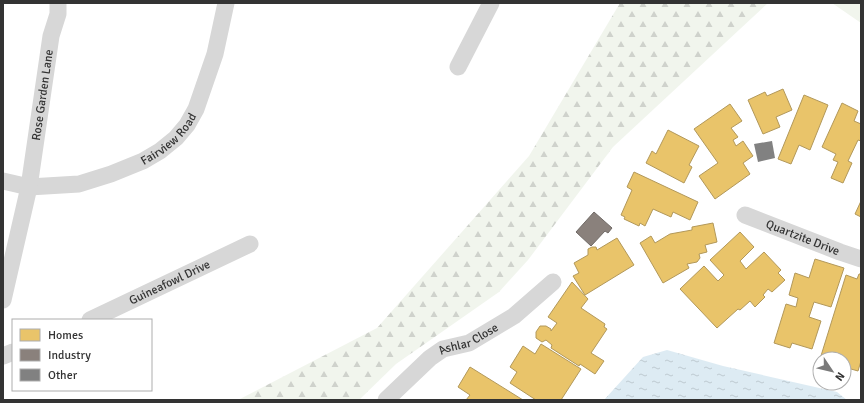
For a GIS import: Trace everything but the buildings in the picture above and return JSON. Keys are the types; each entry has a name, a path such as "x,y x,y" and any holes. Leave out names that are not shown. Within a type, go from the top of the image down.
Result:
{"street":[{"name":"Rose Garden Lane","path":"3,300 29,188 51,36 58,14 58,3"},
{"name":"Fairview Road","path":"3,181 29,188 78,184 111,174 143,161 160,151 176,138 188,125 196,109 215,54 226,3"},
{"path":"458,67 491,3"},
{"name":"Quartzite Drive","path":"745,215 861,259"},
{"name":"Guineafowl Drive","path":"92,319 250,244"},
{"name":"Ashlar Close","path":"386,400 430,358 443,349 469,343 514,316 553,282"}],"green space":[{"path":"620,3 768,3 613,147 528,260 499,292 396,364 359,400 238,400 377,328 529,156"},
{"path":"832,3 861,3 861,23"}],"water":[{"path":"667,350 723,366 812,386 812,391 837,392 847,400 604,400 643,357"}]}
